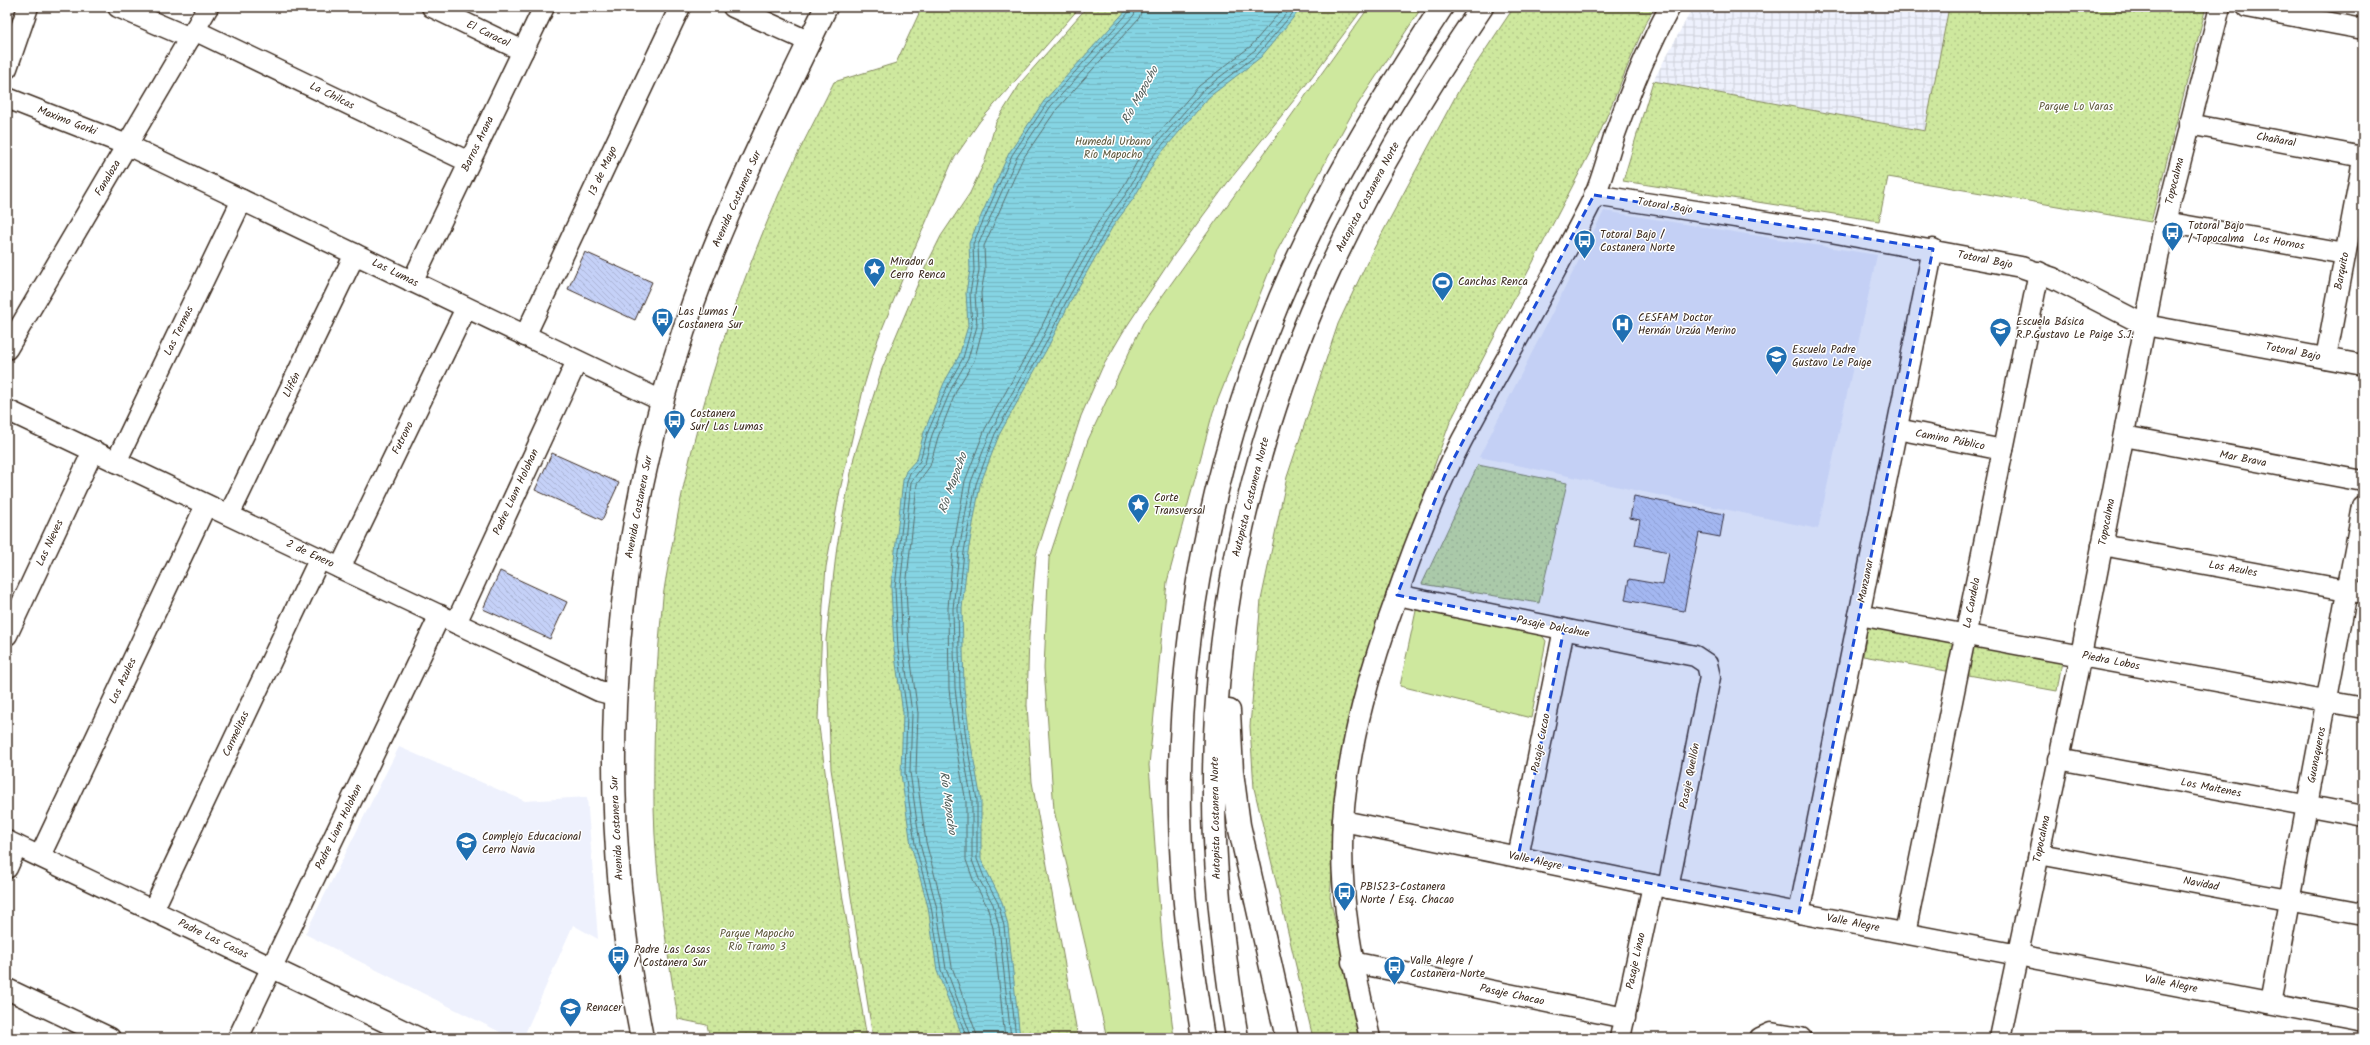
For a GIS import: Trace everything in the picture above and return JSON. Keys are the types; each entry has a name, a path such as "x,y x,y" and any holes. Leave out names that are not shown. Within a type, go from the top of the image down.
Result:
{"main road":[{"name":"Avenida Costanera Sur","path":"642,1038 623,924 616,842 614,695 619,625 639,499 662,401 686,324 719,238 826,7"},
{"path":"1202,1038 1191,968 1183,879 1180,819 1180,754 1183,689 1190,630 1214,500 1248,383 1281,297 1302,251 1346,163 1442,7"},
{"name":"Autopista Costanera Norte","path":"1237,1038 1221,922 1214,805 1216,722 1223,638 1234,569 1252,485 1277,403 1303,331 1324,280 1378,177 1426,94 1482,7"},
{"path":"1223,638 1232,772 1239,825 1287,1038"}],"street":[{"path":"7,68 28,7"},
{"name":"La Chilcas","path":"118,7 192,34 470,162"},
{"name":"Fanaloza","path":"7,349 208,7"},
{"name":"El Caracol","path":"432,7 523,51"},
{"name":"Barros Arana","path":"412,282 544,7"},
{"name":"13 de Mayo","path":"525,336 680,7"},
{"path":"733,7 810,42"},
{"path":"1370,1038 1352,962 1345,907 1343,821 1353,743 1376,656 1424,523 1461,442 1594,195 1648,46 1670,7"},
{"name":"Topocalma","path":"2000,1038 2081,655 2165,222 2220,7"},
{"path":"2247,7 2363,29"},
{"name":"Maximo Gorki","path":"7,98 127,146"},
{"name":"Chañaral","path":"2189,124 2363,157"},
{"name":"Las Lumas","path":"127,146 662,401"},
{"name":"Barquito","path":"2326,358 2345,254 2358,218 2363,160"},
{"name":"Totoral Bajo","path":"1594,195 1933,249 2039,272 2145,325 2363,365"},
{"name":"Las Termas","path":"116,462 242,200"},
{"name":"Los Hornos","path":"2165,222 2345,254"},
{"name":"Manzanar","path":"1799,913 1933,249"},
{"name":"Llifén","path":"229,515 355,254"},
{"name":"La Candela","path":"1905,933 2039,272"},
{"name":"Futrono","path":"340,568 466,308"},
{"name":"Padre Liam Holohan","path":"238,1038 271,968 577,361"},
{"name":"2 de Enero","path":"7,410 599,691 614,695"},
{"name":"Camino Público","path":"1897,429 2003,450"},
{"name":"Mar Brava","path":"2124,436 2363,481"},
{"name":"Las Nieves","path":"7,635 93,451"},
{"name":"Los Azules","path":"40,856 206,505"},
{"name":"Guanaqueros","path":"2270,1003 2327,701 2355,592 2363,506"},
{"name":"Los Azules","path":"2102,545 2355,592"},
{"name":"Carmelitas","path":"153,910 320,558"},
{"name":"Pasaje Dalcahue","path":"1397,595 1696,656 1707,664"},
{"name":"Piedra Lobos","path":"1859,615 2363,708"},
{"name":"Pasaje Cucao","path":"1518,857 1564,629"},
{"name":"Pasaje Quellón","path":"1660,886 1710,677 1707,664"},
{"name":"Los Maitenes","path":"2058,759 2363,816"},
{"name":"Valle Alegre","path":"1343,821 1660,886 2363,1020"},
{"path":"7,868 12,843"},
{"name":"Padre Las Casas","path":"12,843 419,1038"},
{"name":"Navidad","path":"2039,854 2363,914"},
{"name":"Pasaje Linao","path":"1620,1038 1624,1018 1660,886"},
{"name":"Pasaje Chacao","path":"1352,962 1624,1018"},
{"path":"7,989 110,1038"},
{"path":"1761,1037 1771,1033 1801,1038"}],"highlighted area":[{"path":"1594,195 1933,249 1799,913 1518,857 1564,629 1397,595 1445,475"}],"shaded area":[{"path":"1693,7 1949,7 1925,131 1653,81"},
{"path":"1604,211 1877,255 1818,529 1479,457"},
{"name":"Complejo Educacional Cerro Navia","path":"399,747 525,801 587,797 598,939 573,925 523,1038 512,1038 305,934"}],"green space":[{"name":"Parque Mapocho Río Tramo 3","path":"922,7 1080,7 980,121 953,160 916,245 878,339 864,386 840,490 826,567 818,719 839,876 867,1038 710,1038 707,1025 678,1019 662,913 655,833 655,728 657,675 663,597 684,486 705,399 718,356 764,228 801,147 834,82 896,63"},
{"name":"Humedal Urbano Río Mapocho","path":"1087,7 1364,7 1299,94 1228,182 1174,255 1123,332 1102,368 1081,416 1036,555 1029,637 1027,705 1032,782 1078,1038 873,1038 831,769 826,640 837,546 854,457 882,369 922,274 941,236 970,193 985,161 996,122 1022,81"},
{"path":"1369,7 1422,7 1354,110 1278,249 1213,412 1167,582 1149,765 1162,940 1174,1038 1107,1038 1054,810 1044,668 1049,558 1088,440 1143,323"},
{"path":"1514,7 1655,7 1645,24 1599,135 1450,422 1384,606 1342,758 1330,897 1360,1038 1313,1038 1254,788 1250,726 1261,600 1287,477 1338,324 1371,254 1460,88"},
{"name":"Parque Lo Varas","path":"1949,7 2206,7 2151,222 1888,177 1879,221 1623,181 1653,81 1925,131"},
{"path":"1478,465 1567,483 1539,603 1422,584"},
{"path":"1417,606 1538,630 1546,641 1531,718 1400,686"},
{"path":"1868,626 2062,661 2057,691 1863,656"}],"water":[{"name":"Río Mapocho","path":"1129,7 1302,7 1261,57 1209,97 1156,159 1134,198 1113,226 1070,302 1049,345 999,435 980,485 968,552 962,609 964,688 970,739 981,800 981,859 1002,902 1008,926 1020,1038 963,1038 937,971 928,907 911,845 901,774 903,713 894,649 891,587 903,480 906,471 917,459 924,432 944,383 959,356 968,326 966,292 970,270 969,243 1009,153 1044,101"}],"building":[{"path":"585,252 652,282 635,320 568,289"},
{"path":"552,453 619,483 602,520 535,490"},
{"path":"1634,496 1724,514 1720,537 1699,533 1684,611 1625,600 1629,579 1663,585 1669,552 1635,545 1640,520 1630,518"},
{"path":"500,571 567,602 550,639 483,609"}],"place":[{"name":"Totoral Bajo / Topocalma","path":"2173,252"},
{"name":"Totoral Bajo / Costanera Norte","path":"1584,260"},
{"name":"Mirador a Cerro Renca","path":"874,288"},
{"name":"Canchas Renca","path":"1442,302"},
{"name":"Las Lumas / Costanera Sur","path":"663,338"},
{"name":"CESFAM Doctor Hernán Urzúa Merino","path":"1622,344"},
{"name":"Escuela Básica R.P.Gustavo Le Paige S.J.","path":"2001,348"},
{"name":"Escuela Padre Gustavo Le Paige","path":"1776,376"},
{"name":"Costanera Sur/ Las Lumas","path":"674,440"},
{"name":"Corte Transversal","path":"1139,524"},
{"name":"Complejo Educacional Cerro Navia","path":"467,862"},
{"name":"PB1523-Costanera Norte / Esq. Chacao","path":"1344,912"},
{"name":"Padre Las Casas / Costanera Sur","path":"618,976"},
{"name":"Valle Alegre / Costanera Norte","path":"1394,986"},
{"name":"Renacer","path":"570,1028"}]}
